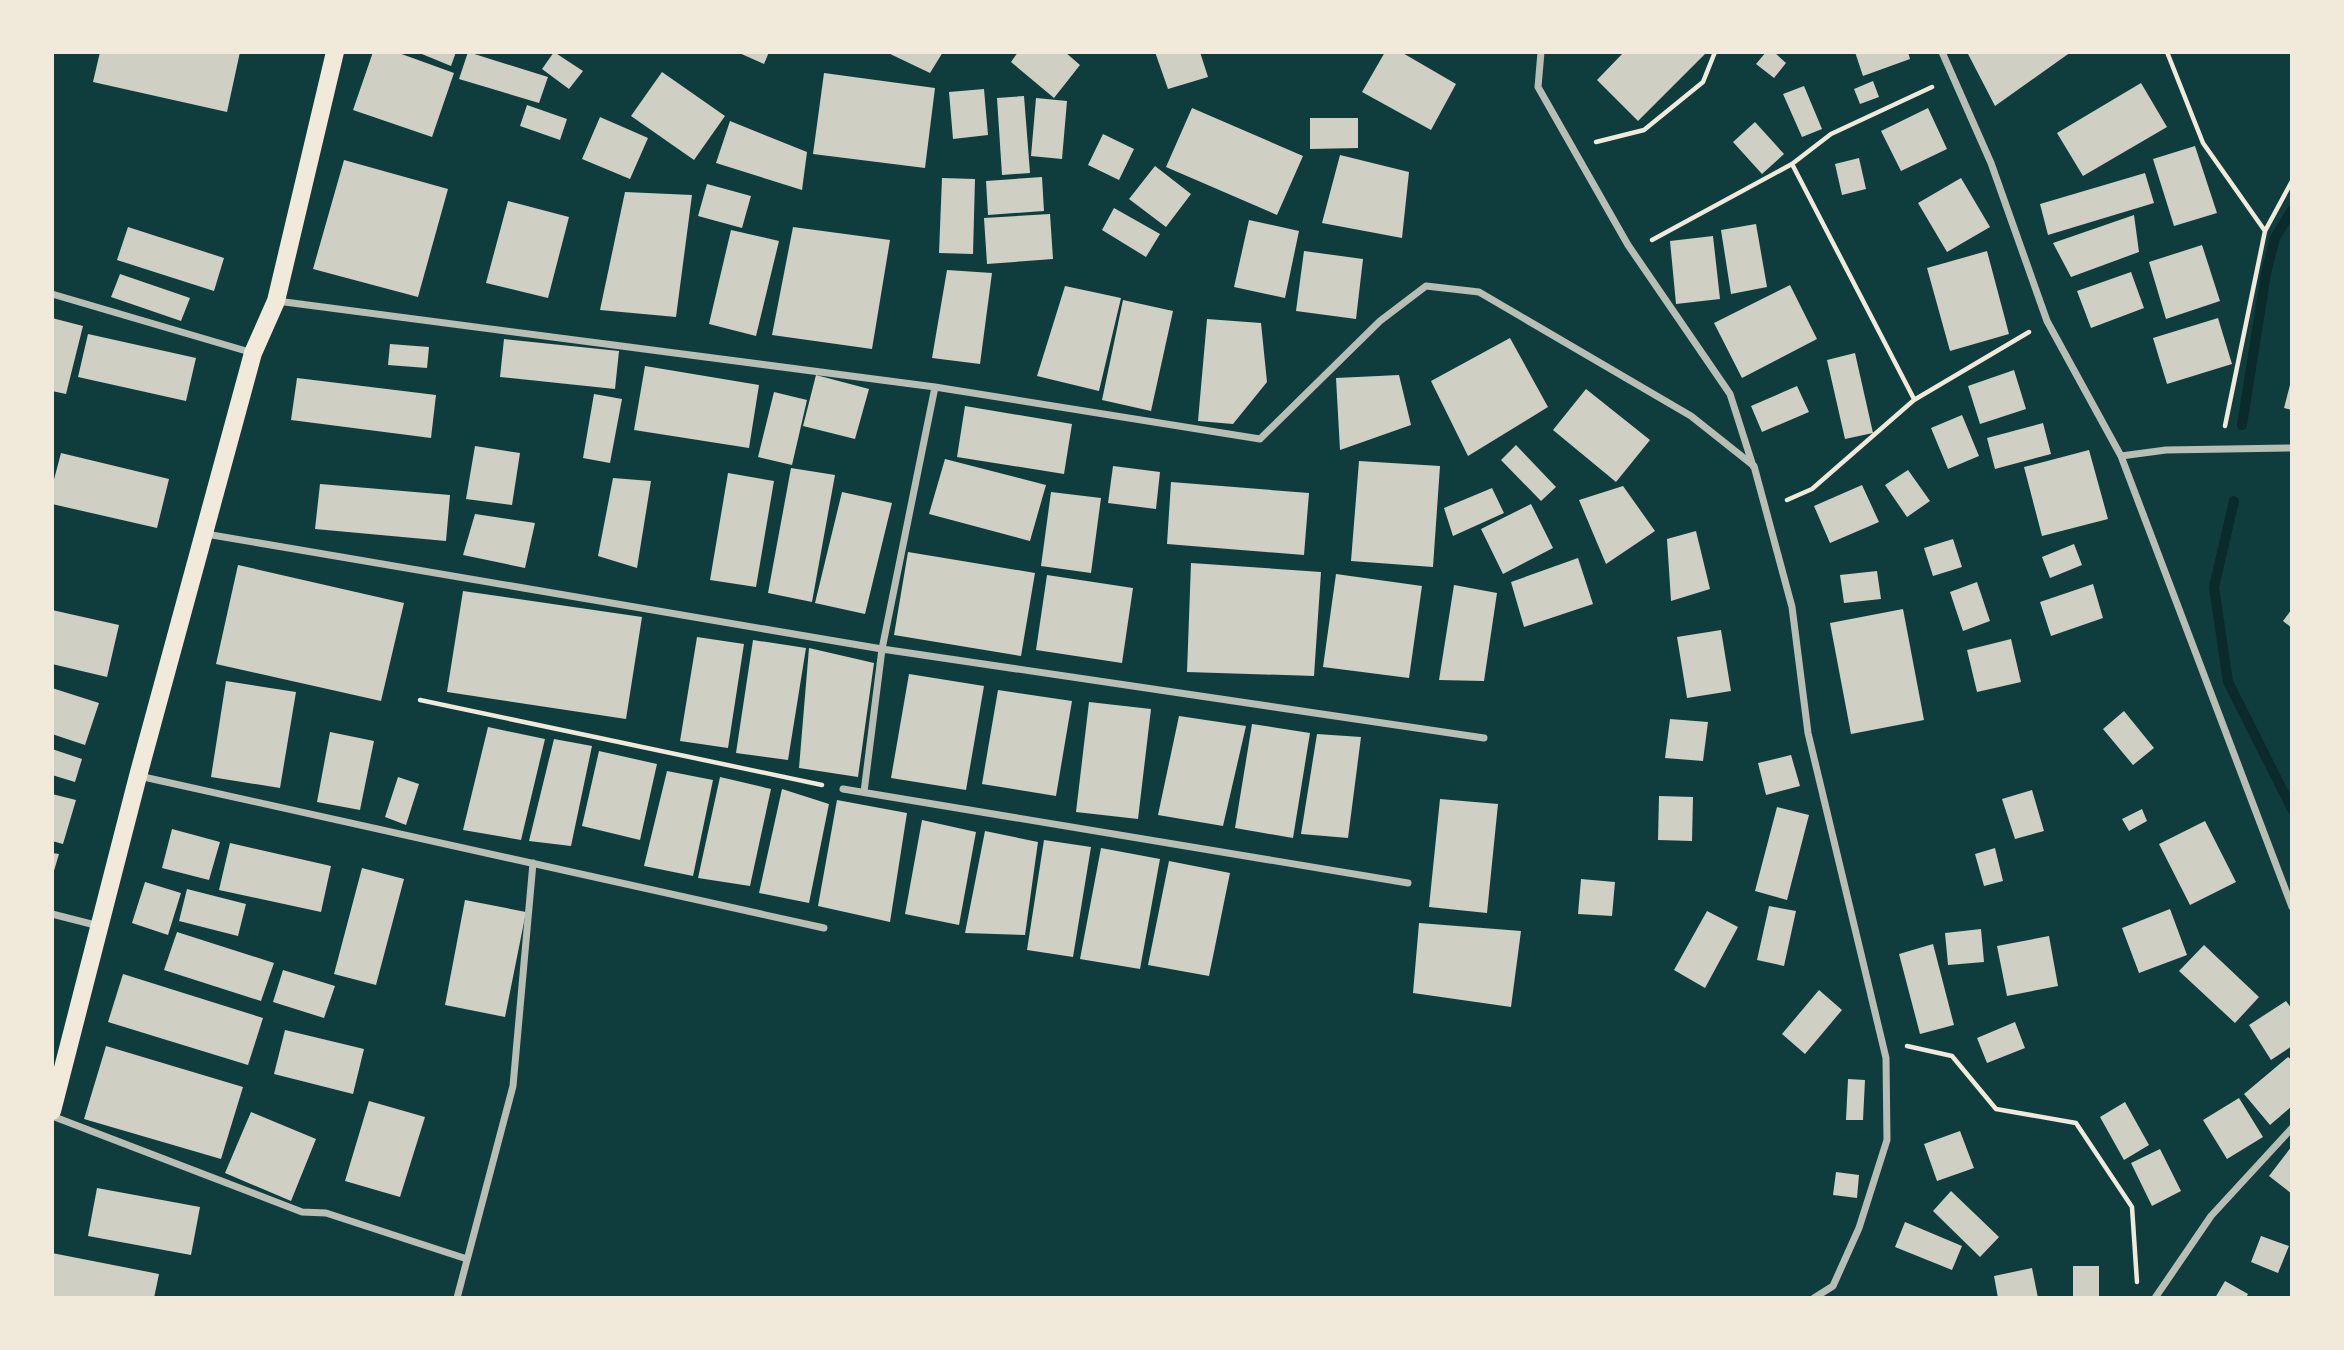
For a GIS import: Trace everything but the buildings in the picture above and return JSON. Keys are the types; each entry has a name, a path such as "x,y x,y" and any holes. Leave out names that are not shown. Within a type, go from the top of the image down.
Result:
{"main road":[{"path":"52,1113 138,776 206,534 253,353 276,301 335,52"}],"street":[{"path":"1541,52 1538,87 1632,251 1730,394 1754,466 1792,607 1808,733 1886,1058 1887,1140 1860,1228 1833,1286 1814,1297"},
{"path":"1942,52 1991,163 2047,321 2121,456 2291,907"},
{"path":"276,301 935,387 1260,439 1380,321 1426,286 1479,292 1691,416 1754,466"},
{"path":"52,294 253,353"},
{"path":"864,792 882,649 935,387"},
{"path":"2121,456 2166,450 2291,448"},
{"path":"206,534 882,649 1484,738"},
{"path":"138,776 824,928"},
{"path":"843,789 1408,883"},
{"path":"457,1297 513,1086 533,863"},
{"path":"52,914 99,926"},
{"path":"52,1113 302,1212 326,1213 467,1259"},
{"path":"2155,1297 2211,1216 2291,1128"}],"path":[{"path":"1574,148 1644,130 1703,82 1716,52"},
{"path":"2167,52 2203,143 2265,231"},
{"path":"1632,251 1791,164 1831,134 1953,77"},
{"path":"1791,164 1914,400"},
{"path":"2221,448 2265,231 2291,181"},
{"path":"1766,510 1812,489 1914,400 2047,321"},
{"path":"420,700 843,789"},
{"path":"1882,1042 1952,1056 1996,1109 2076,1123 2132,1207 2137,1284"}],"waterway":[{"path":"2242,425 2266,273 2275,238 2292,210"},
{"path":"2234,501 2214,587 2228,682 2292,809"}]}
